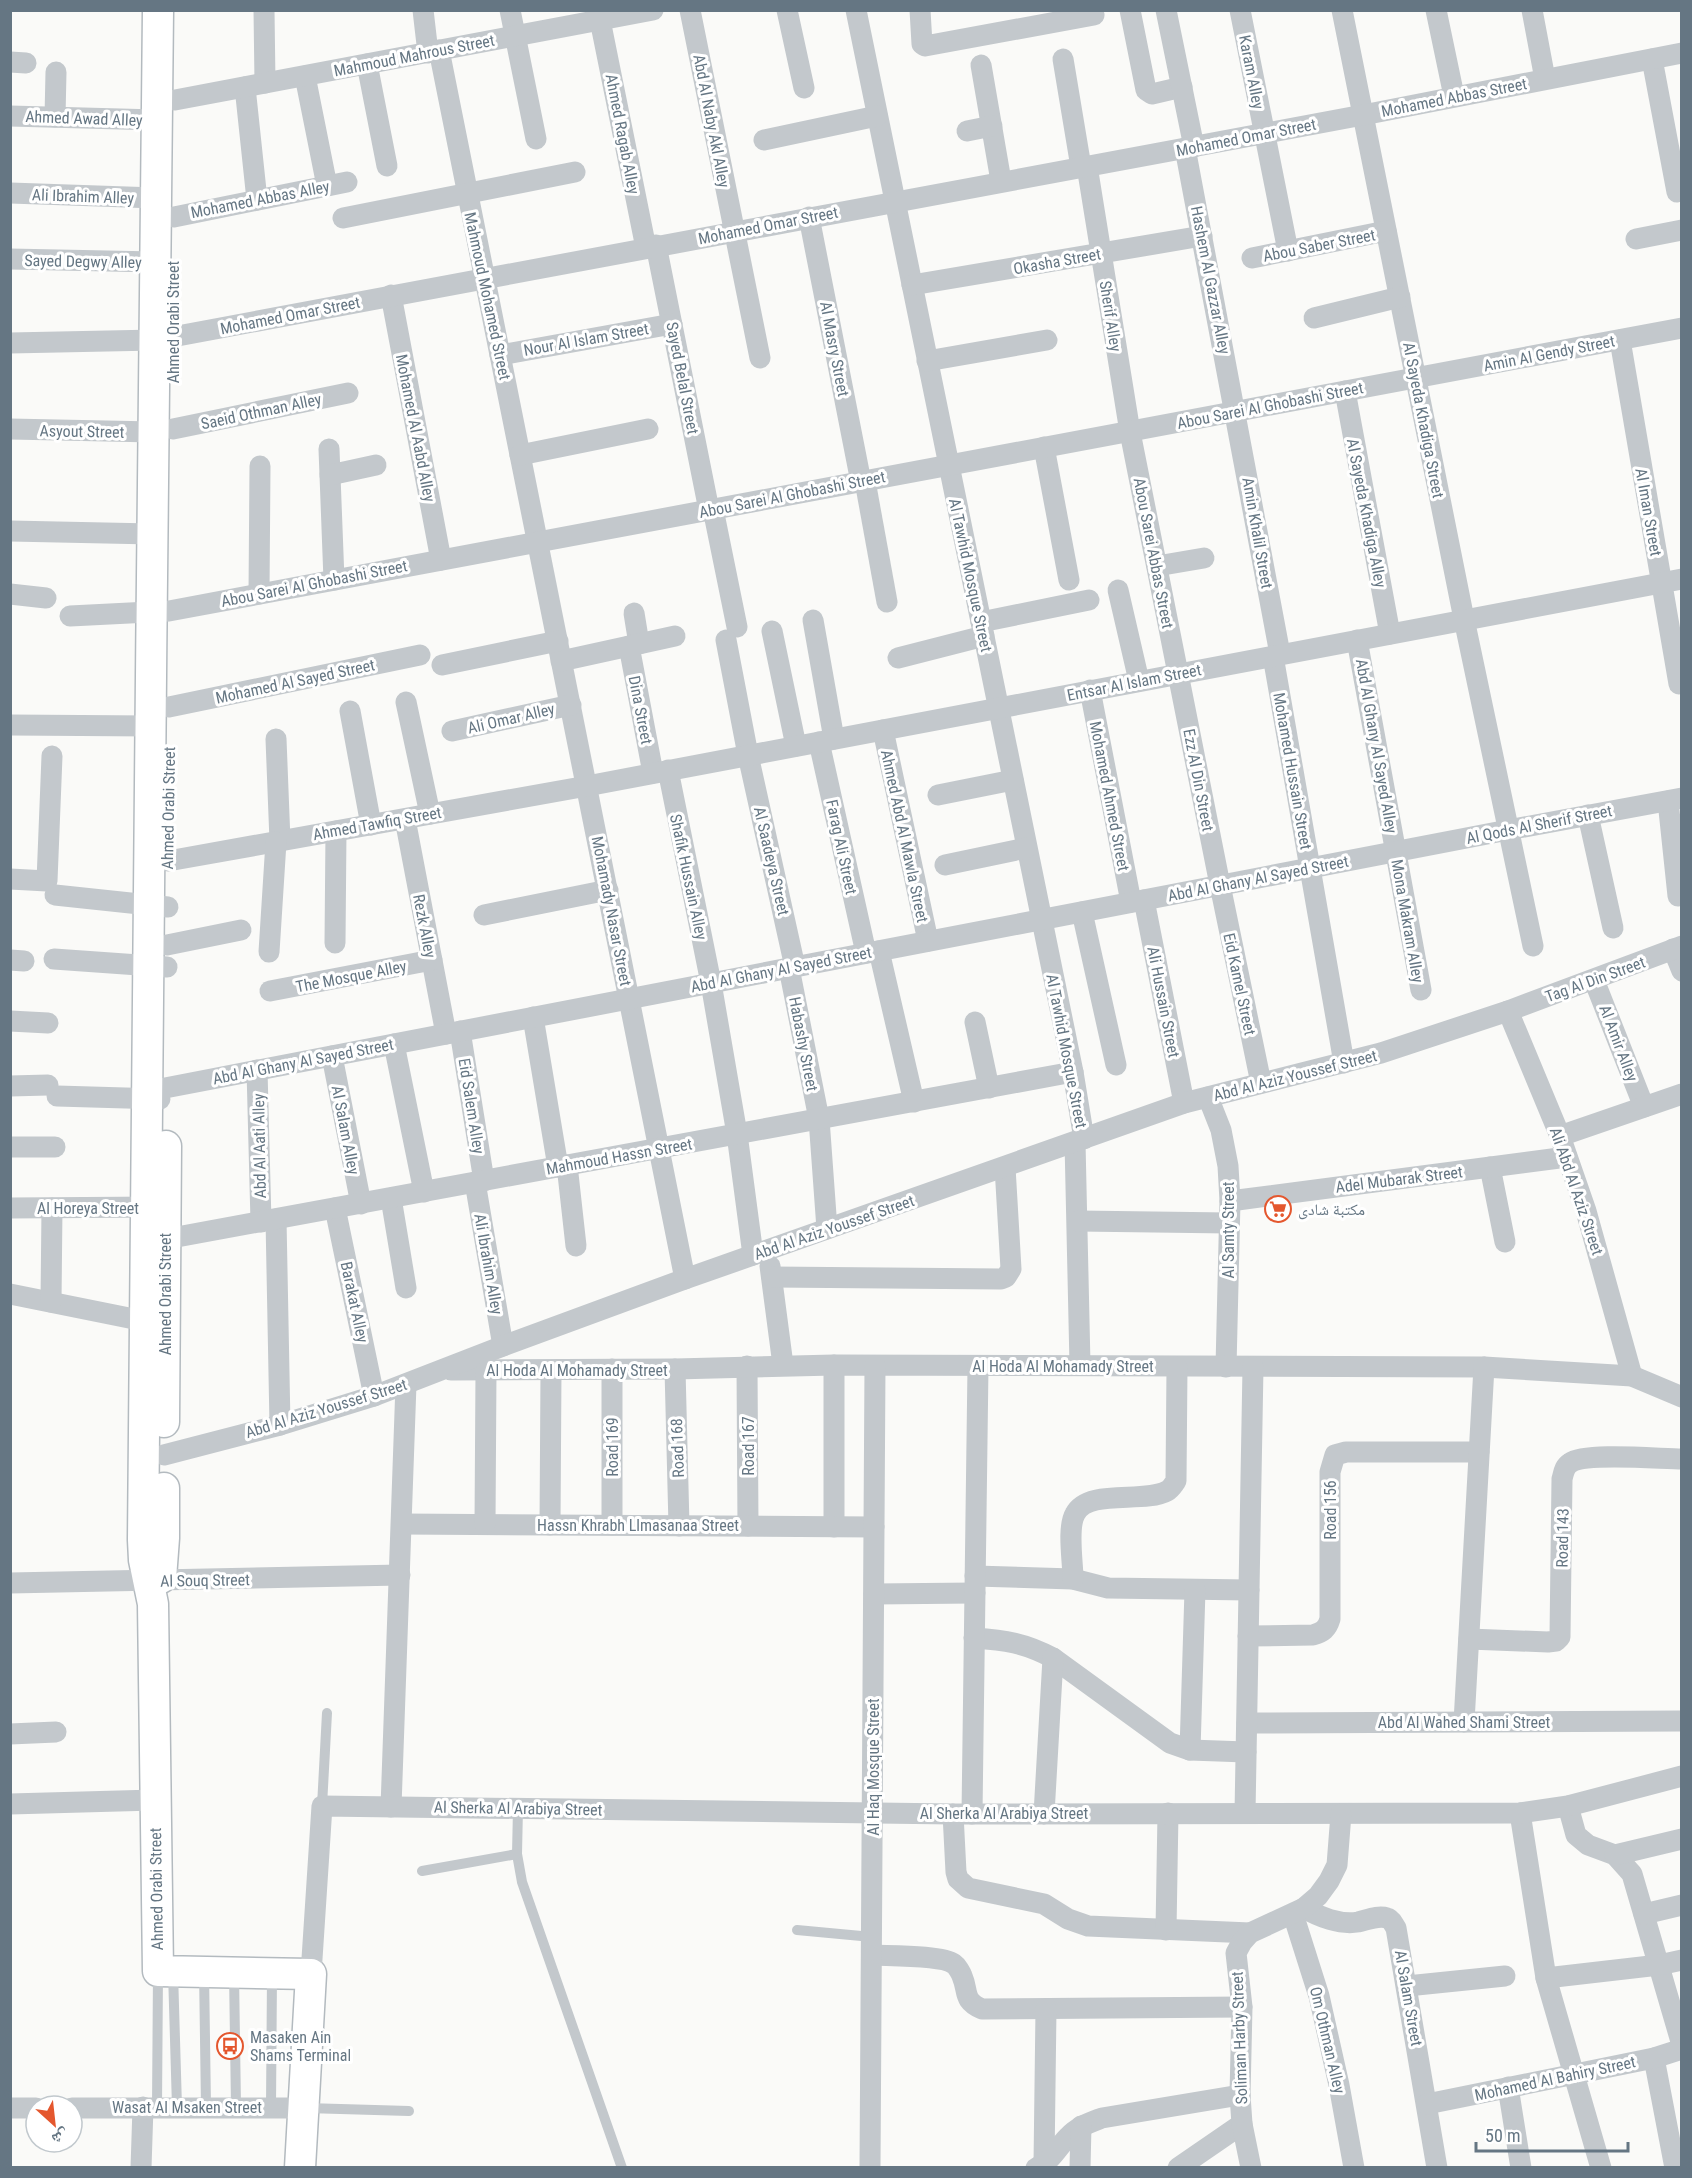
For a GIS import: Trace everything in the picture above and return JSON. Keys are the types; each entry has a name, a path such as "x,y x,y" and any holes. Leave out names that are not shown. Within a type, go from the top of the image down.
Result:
{"street":[{"name":"Ahmed Orabi Street","path":"158,10 166,110"},
{"name":"Ahmed Orabi Street","path":"154,1588 143,1540 144,1321 155,1207 159,1095 160,611 164,430 166,110 176,10"},
{"path":"257,200 255,85 264,10"},
{"name":"Mahmoud Mohamed Street","path":"423,10 467,193 538,542"},
{"path":"510,10 536,139"},
{"name":"Mahmoud Mahrous Street","path":"166,110 255,85 515,36 599,15 652,10"},
{"name":"Abd Al Naby Akl Alley","path":"690,10 760,358"},
{"path":"787,10 804,88"},
{"name":"Al Tawhid Mosque Street","path":"856,10 1073,1072 1080,1141 1078,1221 1080,1365"},
{"path":"920,10 922,44 925,46 1035,18 1094,15"},
{"path":"1130,10 1146,90 1152,94 1182,87"},
{"name":"Hashem Al Gazzar Alley","path":"1166,10 1182,87 1202,236 1236,412"},
{"name":"Karam Alley","path":"1240,10 1288,251"},
{"name":"Al Sayeda Khadiga Street","path":"1342,10 1464,620 1533,946"},
{"path":"1436,10 1454,96"},
{"name":"Mohamed Abbas Street","path":"1532,10 1545,79"},
{"name":"Ahmed Ragab Alley","path":"599,15 651,247"},
{"name":"Mohamed Abbas Street","path":"1363,115 1682,53"},
{"name":"Sherif Alley","path":"1063,59 1101,253 1130,432"},
{"path":"1652,59 1677,192"},
{"path":"367,64 387,166"},
{"path":"981,65 1002,182"},
{"path":"55,117 56,72"},
{"name":"Mohamed Abbas Alley","path":"165,208 257,200 337,184 304,76"},
{"name":"Ahmed Awad Alley","path":"10,116 55,117 166,110"},
{"name":"Mohamed Omar Street","path":"10,343 165,339 1363,115"},
{"path":"764,140 877,116"},
{"path":"967,131 992,126"},
{"path":"343,218 574,172"},
{"name":"Ali Ibrahim Alley","path":"10,193 165,208"},
{"name":"Ahmed Orabi Street","path":"165,208 156,262 165,339"},
{"name":"Al Masry Street","path":"809,217 887,602"},
{"path":"1636,239 1682,230"},
{"name":"Abou Saber Street","path":"1252,258 1386,231"},
{"name":"Okasha Street","path":"912,285 1202,236"},
{"name":"Sayed Belal Street","path":"651,247 672,324 711,510 732,634"},
{"name":"Sayed Degwy Alley","path":"10,259 156,262"},
{"name":"Mohamed Al Aabd Alley","path":"392,295 441,560"},
{"path":"1314,318 1400,297"},
{"name":"Nour Al Islam Street","path":"500,355 672,324"},
{"name":"Amin Al Gendy Street","path":"1416,378 1620,340 1680,334"},
{"path":"927,361 1047,340"},
{"name":"Al Iman Street","path":"1620,340 1671,580 1679,684"},
{"name":"Abou Sarei Al Ghobashi Street","path":"70,616 160,611 259,594 1416,378"},
{"name":"Al Sayeda Khadiga Alley","path":"1345,392 1390,634"},
{"name":"Saeid Othman Alley","path":"164,430 348,393"},
{"name":"Amin Khalil Street","path":"1236,412 1276,655"},
{"name":"Asyout Street","path":"10,429 164,430"},
{"path":"520,455 648,429"},
{"name":"Ahmed Orabi Street","path":"160,611 153,534 164,430"},
{"name":"Abou Sarei Abbas Street","path":"1130,432 1178,674"},
{"path":"1044,447 1069,580"},
{"path":"329,449 334,580"},
{"path":"330,475 376,465"},
{"path":"259,594 260,466"},
{"path":"10,531 153,534"},
{"name":"Mohamady Nasar Street","path":"538,542 685,1279"},
{"path":"1157,566 1204,558"},
{"name":"Entsar Al Islam Street","path":"587,786 1671,580"},
{"path":"1118,590 1139,681"},
{"path":"10,594 46,598"},
{"path":"898,658 982,629 1089,600"},
{"name":"Dina Street","path":"634,613 634,645 660,772"},
{"name":"Farag Ali Street","path":"813,620 827,740 872,952 914,1102"},
{"path":"772,631 796,746"},
{"name":"Al Saadeya Street","path":"732,634 748,755 792,967"},
{"path":"442,665 634,645 675,636"},
{"name":"Abd Al Ghany Al Sayed Alley","path":"1358,640 1396,851"},
{"name":"Mohamed Al Sayed Street","path":"10,725 160,716 420,655"},
{"name":"Mohamed Hussain Street","path":"1276,655 1344,1063"},
{"name":"Ezz Al Din Street","path":"1178,674 1220,885"},
{"name":"Mohamed Ahmed Street","path":"1090,690 1137,901"},
{"path":"406,702 430,814"},
{"name":"Ali Omar Alley","path":"452,731 570,705"},
{"path":"350,711 371,825"},
{"name":"Ahmed Orabi Street","path":"158,906 168,861 160,716"},
{"name":"Ahmed Abd Al Mawla Street","path":"883,730 928,941"},
{"path":"269,952 278,841 276,740"},
{"path":"10,879 47,881 52,756"},
{"name":"Shafik Hussain Alley","path":"660,772 711,983 760,1253 772,1277 783,1365"},
{"path":"938,795 1013,780"},
{"name":"Ahmed Tawfiq Street","path":"168,861 587,786"},
{"path":"1675,800 1678,896"},
{"name":"Al Qods Al Sherif Street","path":"1396,851 1675,800"},
{"path":"1588,815 1613,928"},
{"name":"Rezk Alley","path":"405,819 432,960 453,1033"},
{"path":"335,943 336,831"},
{"path":"945,865 1026,848"},
{"name":"Abd Al Ghany Al Sayed Street","path":"10,1086 159,1095 258,1070 1396,851"},
{"name":"Mona Makram Alley","path":"1396,851 1421,990"},
{"name":"Eid Kamel Street","path":"1220,885 1261,1083"},
{"path":"484,915 608,890"},
{"path":"55,895 158,906"},
{"name":"Ali Hussain Street","path":"1137,901 1184,1103"},
{"path":"1082,912 1116,1065"},
{"path":"54,959 161,959 242,930"},
{"path":"1677,948 1682,971"},
{"name":"Tag Al Din Street","path":"1508,1011 1677,948"},
{"name":"The Mosque Alley","path":"270,991 432,960"},
{"name":"Habashy Street","path":"792,967 819,1119 828,1229"},
{"name":"Al Amir Alley","path":"1594,980 1644,1107"},
{"name":"Abd Al Aziz Youssef Street","path":"164,1455 280,1425 374,1396 685,1279 1184,1103 1344,1063 1508,1011"},
{"name":"Ali Abd Al Aziz Street","path":"1508,1011 1560,1136 1603,1266 1632,1376"},
{"path":"533,1017 576,1246"},
{"path":"10,1021 48,1023"},
{"path":"975,1022 989,1088"},
{"name":"Eid Salem Alley","path":"453,1033 480,1181"},
{"path":"394,1044 424,1192"},
{"name":"Al Salam Alley","path":"332,1056 361,1204"},
{"name":"Abd Al Aati Alley","path":"258,1070 280,1425"},
{"name":"Mahmoud Hassn Street","path":"166,1239 1073,1072"},
{"path":"1560,1136 1682,1094"},
{"name":"Al Samty Street","path":"1208,1097 1221,1130 1228,1166 1230,1201 1226,1367"},
{"path":"10,1147 55,1147"},
{"name":"Adel Mubarak Street","path":"1230,1201 1567,1157"},
{"path":"772,1277 1001,1279 1006,1277 1011,1269 1005,1167"},
{"path":"1490,1167 1504,1242"},
{"name":"Ali Ibrahim Alley","path":"480,1181 503,1346"},
{"path":"391,1198 406,1288"},
{"name":"Ahmed Orabi Street","path":"155,1207 166,1239 164,1538 154,1588 154,1800 165,1972 311,1974"},
{"name":"Al Horeya Street","path":"10,1208 155,1207"},
{"path":"51,1302 52,1208"},
{"name":"Barakat Alley","path":"336,1208 374,1396"},
{"path":"1078,1221 1229,1223"},
{"path":"10,1294 144,1321"},
{"name":"Al Hoda Al Mohamady Street","path":"441,1369 486,1371 675,1370 783,1365 1484,1367 1632,1376 1682,1397"},
{"path":"834,1365 834,1527"},
{"name":"Road 167","path":"747,1366 748,1526"},
{"name":"Al Haq Mosque Street","path":"870,2168 875,1366"},
{"path":"978,1366 974,1638 956,1872 958,1879 968,1888 1044,1904 1068,1919 1088,1926 1250,1933 1298,1911 1318,1896 1337,1865 1341,1814"},
{"path":"1073,1579 1072,1525 1075,1513 1084,1504 1095,1500 1157,1495 1169,1491 1176,1481 1177,1367"},
{"path":"1245,1813 1253,1367"},
{"path":"1464,1722 1484,1367"},
{"name":"Road 169","path":"612,1370 612,1525"},
{"name":"Road 168","path":"675,1370 679,1526"},
{"path":"485,1524 486,1371"},
{"path":"550,1525 551,1371"},
{"path":"391,1807 406,1384"},
{"name":"Road 156","path":"1248,1636 1313,1635 1321,1633 1328,1627 1330,1619 1330,1472 1335,1455 1346,1452 1479,1452"},
{"name":"Road 143","path":"1469,1639 1548,1642 1556,1641 1560,1637 1562,1479 1565,1468 1571,1462 1582,1458 1682,1459"},
{"name":"Hassn Khrabh Llmasanaa Street","path":"402,1524 874,1527"},
{"name":"Al Souq Street","path":"10,1582 154,1588 400,1575"},
{"path":"874,1594 1073,1579 1108,1588 1250,1590"},
{"path":"1190,1750 1195,1590"},
{"path":"974,1638 1010,1641 1033,1647 1053,1658 1170,1743 1190,1750 1246,1752"},
{"path":"1044,1814 1053,1658"},
{"name":"Abd Al Wahed Shami Street","path":"1247,1724 1682,1722"},
{"path":"10,1734 56,1732"},
{"name":"Al Sherka Al Arabiya Street","path":"321,1806 962,1814 1520,1813 1568,1806 1682,1776"},
{"path":"10,1804 154,1800"},
{"path":"300,2168 321,1806"},
{"path":"1568,1806 1576,1834 1587,1845 1615,1855 1632,1874 1682,2047"},
{"path":"1166,1930 1168,1813"},
{"path":"1520,1813 1546,1978 1601,2168"},
{"path":"1615,1855 1682,1839"},
{"path":"1644,1914 1682,1905"},
{"name":"Al Salam Street","path":"1298,1911 1340,1922 1356,1923 1385,1917 1391,1920 1398,1937 1437,2168"},
{"name":"Om Othman Alley","path":"1298,1911 1339,2085 1354,2168"},
{"name":"Soliman Harby Street","path":"1250,1933 1236,1953 1242,2007 1240,2095 1242,2124 1251,2168"},
{"path":"872,1946 942,1959 954,1965 962,1976 966,1995 972,2004 982,2009 1242,2007"},
{"path":"1546,1978 1659,1965 1682,1960"},
{"path":"1407,1986 1505,1976"},
{"path":"1040,2166 1046,2009"},
{"name":"Mohamed Al Bahiry Street","path":"1427,2104 1654,2058 1682,2047"},
{"path":"1654,2058 1675,2168"},
{"path":"1508,2087 1521,2168"},
{"path":"1040,2166 1056,2153 1067,2138 1081,2126 1102,2118 1240,2095"},
{"name":"Wasat Al Msaken Street","path":"84,2108 236,2106 303,2108"},
{"path":"141,2168 159,2107"},
{"path":"1178,2168 1242,2124"},
{"path":"1080,2168 1081,2126"}],"lane":[{"path":"321,1806 327,1713"},
{"path":"518,1808 517,1854 526,1895 622,2168"},
{"path":"422,1871 517,1854"},
{"path":"797,1930 872,1946"},
{"path":"159,2107 165,1972"},
{"path":"159,2107 165,1972"},
{"path":"204,1972 206,2106"},
{"path":"234,1972 236,2106"},
{"path":"271,2107 272,1973"},
{"path":"303,2108 409,2111"}],"place":[{"name":"مكتبة شادى","path":"1278,1209"},
{"name":"Masaken Ain Shams Terminal","path":"230,2046"}]}
